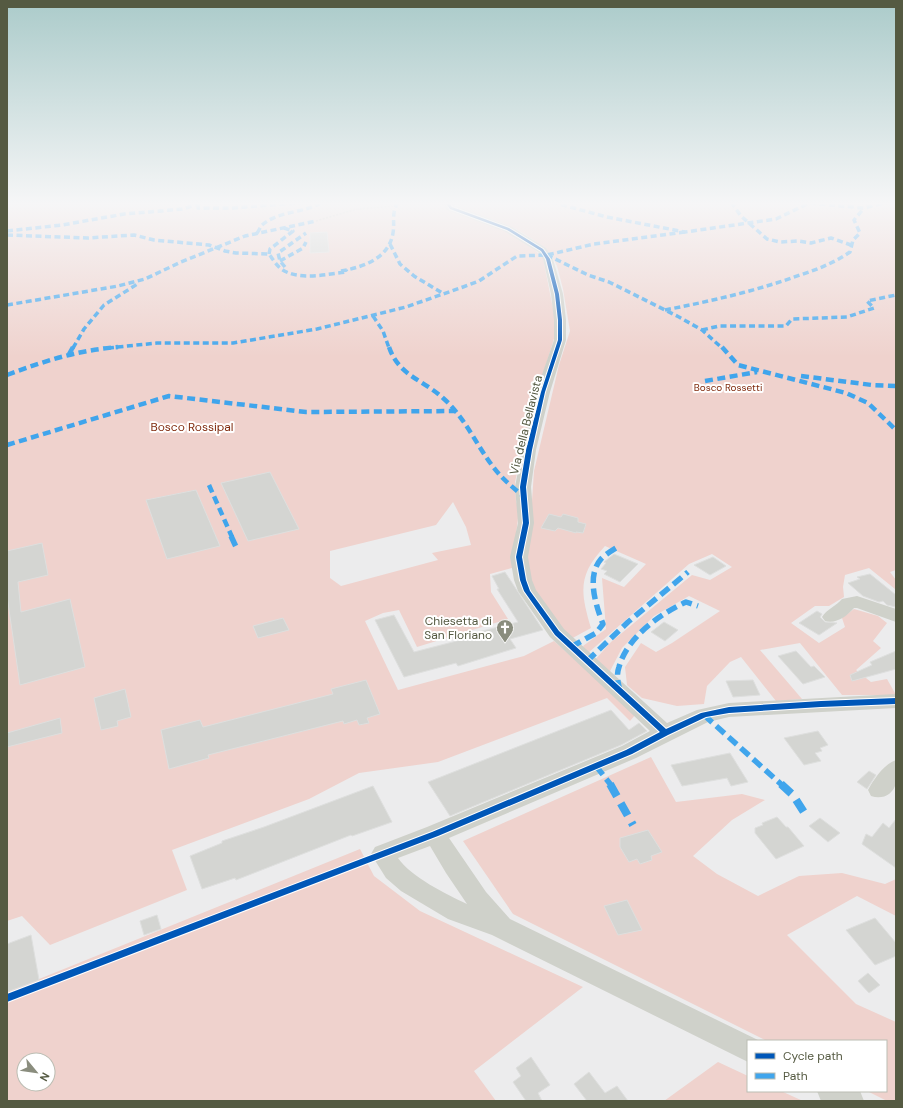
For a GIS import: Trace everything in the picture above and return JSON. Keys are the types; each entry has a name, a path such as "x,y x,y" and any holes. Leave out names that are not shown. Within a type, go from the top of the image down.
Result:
{"street":[{"name":"Via della Bellavista","path":"544,254 548,259 557,294 560,320 560,340 543,392 529,450 523,487 526,523 519,557 523,580 527,591 557,634 665,733"},
{"path":"831,617 844,608 848,603 857,602 896,616"},
{"path":"747,1049 501,926 457,911 409,884 394,872 383,854 435,834 629,752 704,715 729,710 828,703 896,701"},
{"path":"879,790 896,768"},
{"path":"435,834 472,892 501,926"},
{"path":"441,902 462,900 472,892"},
{"path":"833,1092 850,1101"}],"green space":[{"name":"Bosco Rossipal","path":"7,254 539,254 543,258 557,329 531,413 515,482 516,501 519,510 512,568 490,574 491,592 508,619 417,647 399,610 383,613 365,621 398,690 524,656 554,641 636,714 630,721 607,698 438,762 359,773 309,799 172,850 187,890 50,945 22,916 7,921","holes":["453,502 466,527 471,545 432,553 438,560 341,586 330,578 330,551 436,525"]},
{"name":"Bosco Rossetti","path":"550,254 896,254 896,570 890,572 896,580 896,588 895,589 869,568 845,575 843,587 844,597 829,606 815,606 791,623 819,643 845,627 842,618 854,609 878,616 887,623 873,641 881,648 856,670 871,682 887,679 896,695 842,695 800,643 760,650 802,699 776,701 741,657 730,662 707,686 704,704 677,706 642,698 627,685 625,667 641,643 656,652 720,611 689,596 654,616 622,648 608,675 594,661 611,642 692,575 710,580 732,567 712,554 689,564 587,654 583,646 606,629 602,578 624,587 646,564 605,546 590,566 584,584 583,593 591,628 569,640 534,592 522,563 532,501 534,471 559,365 570,331 563,289 557,266"},
{"path":"651,757 676,802 742,794 765,800 732,820 693,856 717,874 758,896 799,876 842,873 885,884 896,879 896,916 857,896 787,935 856,1004 896,1022 896,1101 887,1101 869,1092 887,1092 887,1040 765,1040 513,914 463,841"},
{"path":"360,849 374,876 420,911 583,987 474,1071 496,1101 7,1101 7,992"},
{"path":"718,1062 747,1076 747,1092 783,1092 803,1101 664,1101"}],"building":[{"path":"270,472 299,529 248,541 221,483"},
{"path":"196,490 220,546 167,559 146,500"},
{"path":"549,514 561,517 563,514 578,518 578,522 586,524 583,533 576,533 558,528 555,531 541,528"},
{"path":"42,543 48,575 18,582 21,612 70,599 85,667 20,685 7,596 7,551"},
{"path":"614,554 638,564 620,582 604,574 607,571 601,569 606,563 604,562"},
{"path":"713,557 726,566 710,575 694,565"},
{"path":"505,572 543,630 510,639 516,648 458,666 456,663 404,677 375,620 394,615 414,652 476,636 474,633 518,622 497,589 499,589 492,576"},
{"path":"870,574 896,595 896,607 887,605 883,601 879,602 863,596 848,583 860,579 857,577"},
{"path":"817,611 822,614 820,617 825,622 837,623 819,635 799,623"},
{"path":"283,618 289,630 258,638 253,626"},
{"path":"664,622 678,630 665,641 651,632"},
{"path":"796,651 811,667 814,666 825,677 803,684 778,656"},
{"path":"896,651 896,669 852,681 850,675 872,665 870,662"},
{"path":"366,680 380,714 367,718 369,723 359,725 357,720 344,724 343,721 208,755 209,758 169,769 161,730 200,720 203,727 333,694 331,689"},
{"path":"753,680 760,695 733,697 726,681"},
{"path":"125,689 131,717 117,721 118,726 101,730 94,698"},
{"path":"611,710 629,730 639,723 647,731 621,745 450,816 428,782"},
{"path":"60,718 62,733 7,747 7,733"},
{"path":"818,731 828,745 820,748 822,751 815,753 821,761 804,765 784,738"},
{"path":"730,753 748,782 731,786 727,778 682,786 671,765"},
{"path":"869,771 876,775 867,789 857,782"},
{"path":"373,786 392,822 352,836 351,835 236,880 235,878 202,889 190,856 222,843 222,841 264,827"},
{"path":"777,817 786,827 788,827 804,846 776,859 755,833 755,828 763,825 762,823"},
{"path":"820,818 840,833 828,842 809,826"},
{"path":"896,819 896,868 862,844 866,834 872,837 883,823 889,828"},
{"path":"648,830 662,852 651,856 652,860 640,864 637,859 629,862 620,847 620,838"},
{"path":"627,900 642,930 618,935 604,906"},
{"path":"157,915 161,929 144,935 140,921"},
{"path":"875,918 896,943 896,956 875,965 846,930"},
{"path":"31,935 39,980 7,992 7,944"},
{"path":"868,973 880,985 869,993 858,981"},
{"path":"531,1057 550,1085 538,1093 542,1101 526,1101 513,1082 521,1076 516,1068"},
{"path":"589,1072 605,1093 617,1086 628,1101 587,1101 574,1084"}],"marked path":[{"path":"7,305 118,286 145,279 201,254"},
{"path":"259,254 269,254 280,268 286,272 294,274 322,275 347,272 346,270"},
{"path":"278,254 280,261 285,267"},
{"path":"280,261 293,254"},
{"path":"341,271 350,270 367,264 382,254"},
{"path":"395,254 400,264 414,276 444,294"},
{"path":"7,375 50,359 103,348 157,343 233,343 317,329 358,320 406,307 479,281 517,256 553,254"},
{"path":"665,310 751,291 784,281 833,263 847,254"},
{"path":"547,255 588,275 609,282 702,330 721,346 738,365 846,393 868,403 896,430"},
{"path":"69,354 84,329 104,305 139,283"},
{"path":"702,330 719,326 786,326 792,319 847,317 874,308 867,301 896,295"},
{"path":"373,316 383,331 393,359 409,375 442,397 456,411 499,474 524,497"},
{"path":"705,381 757,372"},
{"path":"801,376 872,385 896,386"},
{"path":"7,445 169,396 306,412 456,411"},
{"path":"209,485 237,549"},
{"path":"571,647 596,633 603,624 594,599 594,570 601,559 616,548"},
{"path":"587,661 628,622 688,572"},
{"path":"620,691 618,677 619,666 624,654 639,636 658,619 677,606 686,602 698,606"},
{"path":"704,715 793,795 807,817"},
{"path":"596,766 617,794 633,825"}],"cycle path":[{"path":"544,254 548,259 557,294 560,320 560,340 543,392 529,450 523,487 526,523 519,557 523,580 527,591 557,633 665,733"},
{"path":"7,998 435,834 629,752 704,715 729,710 896,701"}],"place":[{"name":"Chiesetta di San Floriano","path":"505,643"}]}
